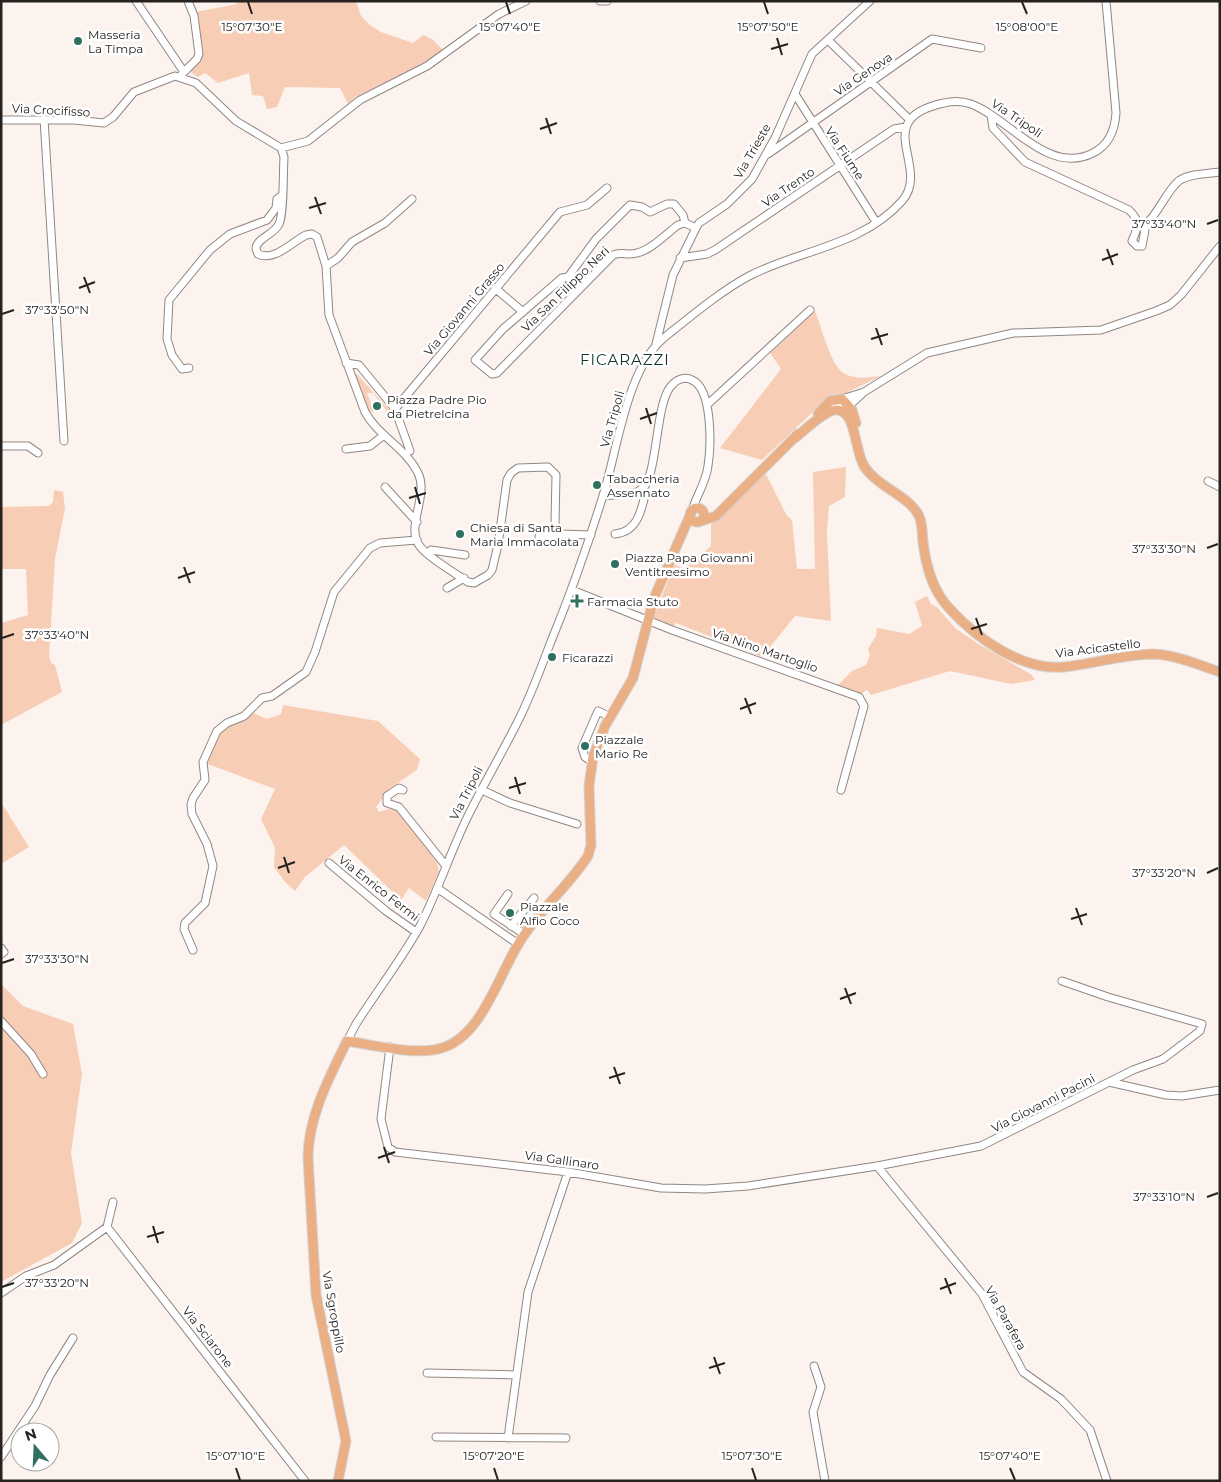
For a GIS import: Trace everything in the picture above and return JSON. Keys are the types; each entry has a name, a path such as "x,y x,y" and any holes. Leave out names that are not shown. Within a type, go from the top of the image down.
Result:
{"main road":[{"path":"691,511 692,519 712,518 795,438 830,401 846,402 856,422 857,448"},
{"path":"795,438 828,412 841,410 850,420 857,448"},
{"name":"Via Acicastello","path":"857,448 863,465 876,480 917,512 921,521 928,570 942,600 960,619 998,647 1028,663 1057,668 1154,654 1176,658 1220,672"},
{"path":"347,1041 390,1047 438,1050 454,1044 462,1038 480,1016 524,934 588,856 591,845 590,786 592,762 599,740 633,678 654,598 691,511 699,508 700,518"},
{"path":"679,540 690,524 700,518"},
{"name":"Via Tripoli","path":"308,1144 327,1083 347,1041"},
{"name":"Via Sgroppillo","path":"308,1144 316,1295 346,1441 338,1481"}],"street":[{"path":"136,1 182,74 196,83 236,121 281,148 284,157 280,224 274,232 258,242 256,249 258,254 268,257 275,255 302,238 312,234 317,237 326,266 329,314 365,412 384,435 412,463 421,480 422,489 416,540 428,553 474,584 488,575 492,570 498,545 506,480 518,468 548,467 556,475 555,524 560,534"},
{"path":"182,74 197,59 199,54 194,16 188,1"},
{"path":"281,148 308,141 360,100 427,66 499,14 526,1"},
{"path":"600,1 607,1"},
{"name":"Via Trieste","path":"656,344 673,275 699,223 739,194 752,179 796,94 812,54 870,1"},
{"name":"Via Tripoli","path":"347,1041 416,932 482,790 522,713 572,590 591,535 630,399 643,366 656,344 749,276 852,238 892,210 909,191 911,181 904,134 906,127 910,120 933,106 955,102 972,105 1048,153 1064,156 1088,155 1105,144 1114,130 1116,113 1106,1"},
{"name":"Via Genova","path":"765,156 932,39 981,48"},
{"path":"828,40 910,120"},
{"name":"Via Crocifisso","path":"1,120 44,119 100,124 109,122 134,92 182,74"},
{"name":"Via Fiume","path":"796,94 812,123 876,222"},
{"path":"991,116 993,128 1025,162 1129,210 1138,221 1138,228 1132,241 1137,246 1142,246 1144,242 1146,224 1156,216 1180,181 1195,175 1220,172"},
{"path":"44,119 64,440"},
{"name":"Via Trento","path":"680,258 707,254 716,250 894,129 906,127"},
{"name":"Via Giovanni Grasso","path":"395,409 560,212 587,205 607,188"},
{"path":"189,368 182,369 172,355 169,346 167,332 169,300 210,250 230,234 267,220 282,196"},
{"path":"326,266 338,258 352,242 385,223 412,199"},
{"path":"495,288 523,312 562,278 568,277 596,238 630,205 642,207 650,212 667,204 674,204 683,216 685,223 696,228"},
{"name":"Via San Filippo Neri","path":"523,312 503,329 475,360 492,374 497,373 613,255 619,252 631,254 643,251 678,225 685,223"},
{"path":"806,430 829,407 846,402 927,353 1013,332 1102,330 1170,305 1220,246"},
{"path":"568,277 581,287"},
{"path":"708,404 810,310"},
{"path":"346,363 359,365 395,409 410,451"},
{"path":"603,496 629,495 641,490 648,483 664,402 670,387 680,379 694,380 708,404 708,466 691,511"},
{"path":"346,449 370,446 384,435"},
{"path":"1,446 28,446 38,453"},
{"path":"1208,481 1220,487"},
{"path":"384,487 417,522"},
{"path":"615,534 623,533 630,529 638,519 645,495 641,490"},
{"path":"539,537 560,534 591,535"},
{"path":"192,950 184,929 185,923 205,903 213,866 209,850 192,814 191,805 193,798 205,780 203,762 217,731 227,723 244,716 262,698 272,696 306,672 338,586 370,548 380,543 416,540"},
{"path":"428,553 431,550 465,555"},
{"path":"447,588 464,578"},
{"name":"Via Nino Martoglio","path":"572,590 648,620 859,697 864,706 841,790"},
{"path":"592,762 585,757 582,748 598,711 610,717"},
{"path":"403,790 399,788 387,796 387,803 399,807 446,866"},
{"path":"482,790 510,803 577,824"},
{"name":"Via Enrico Fermi","path":"329,863 386,911 416,932"},
{"path":"437,888 518,944"},
{"path":"508,894 494,914 524,934"},
{"path":"512,926 534,898"},
{"path":"1,948 4,952 1,954"},
{"path":"1062,981 1108,997 1202,1024 1200,1031 1163,1059 1133,1070 1109,1082"},
{"path":"1,1021 31,1054 43,1074"},
{"name":"Via Gallinaro","path":"390,1047 381,1120 388,1147 395,1152 568,1172 661,1188 705,1189 748,1186 877,1166"},
{"name":"Via Giovanni Pacini","path":"877,1166 885,1162 981,1146 1109,1082 1166,1095 1182,1096 1220,1090"},
{"name":"Via Parafera","path":"877,1166 982,1294 1023,1372 1061,1399 1090,1430 1107,1481"},
{"path":"508,1438 528,1292 568,1172"},
{"path":"1,1293 26,1276 54,1265 107,1227 113,1202"},
{"name":"Via Sciarone","path":"107,1227 305,1481"},
{"path":"1,1457 35,1406 50,1375 73,1338"},
{"path":"814,1366 821,1387 813,1412 826,1481"},
{"path":"427,1373 516,1376"},
{"path":"436,1437 566,1438"}],"shaded area":[{"path":"237,1 356,1 361,16 381,32 413,43 423,35 432,39 443,50 415,68 355,97 348,104 340,88 285,87 277,107 267,109 263,96 252,95 249,73 218,83 205,73 198,77 189,71 199,62 202,55 196,12 237,4"},
{"path":"815,311 827,346 840,370 854,377 881,376 844,394 831,395 762,460 720,448 781,369 770,353"},
{"path":"357,374 390,411 388,413 373,393 367,393 374,412 369,411 355,376"},
{"path":"846,467 845,497 829,506 827,532 831,621 795,616 762,657 676,623 674,626 654,618 674,564 684,569 711,546 711,524 765,472 787,516 792,520 797,569 815,569 813,472"},
{"path":"54,490 63,492 65,508 55,559 49,656 51,663 55,665 62,692 1,725 1,623 28,615 26,569 1,569 1,507 49,506 53,502"},
{"path":"927,596 931,604 937,607 955,628 1032,675 1035,680 1011,684 950,671 871,695 867,690 860,694 838,685 852,671 866,665 870,655 868,649 876,636 877,628 909,634 922,626 915,602"},
{"path":"283,705 378,721 420,759 417,770 390,788 376,807 379,812 388,809 397,810 437,862 439,872 426,901 409,888 401,900 344,845 305,877 295,891 285,882 274,867 275,848 261,819 275,789 205,763 221,730 254,713 267,719 281,714"},
{"path":"1,802 29,847 1,864"},
{"path":"1,984 23,1006 73,1024 82,1074 71,1153 82,1223 72,1243 1,1282"}],"place":[{"name":"Masseria La Timpa","path":"78,41"},
{"name":"Piazza Padre Pio da Pietrelcina","path":"377,406"},
{"name":"Tabaccheria Assennato","path":"597,485"},
{"name":"Chiesa di Santa Maria Immacolata","path":"460,534"},
{"name":"Piazza Papa Giovanni Ventitreesimo","path":"615,564"},
{"name":"Farmacia Stuto","path":"577,601"},
{"name":"Ficarazzi","path":"552,657"},
{"name":"Piazzale Mario Re","path":"585,746"},
{"name":"Piazzale Alfio Coco","path":"510,913"}],"district":[{"name":"FICARAZZI","path":"625,359"}]}
